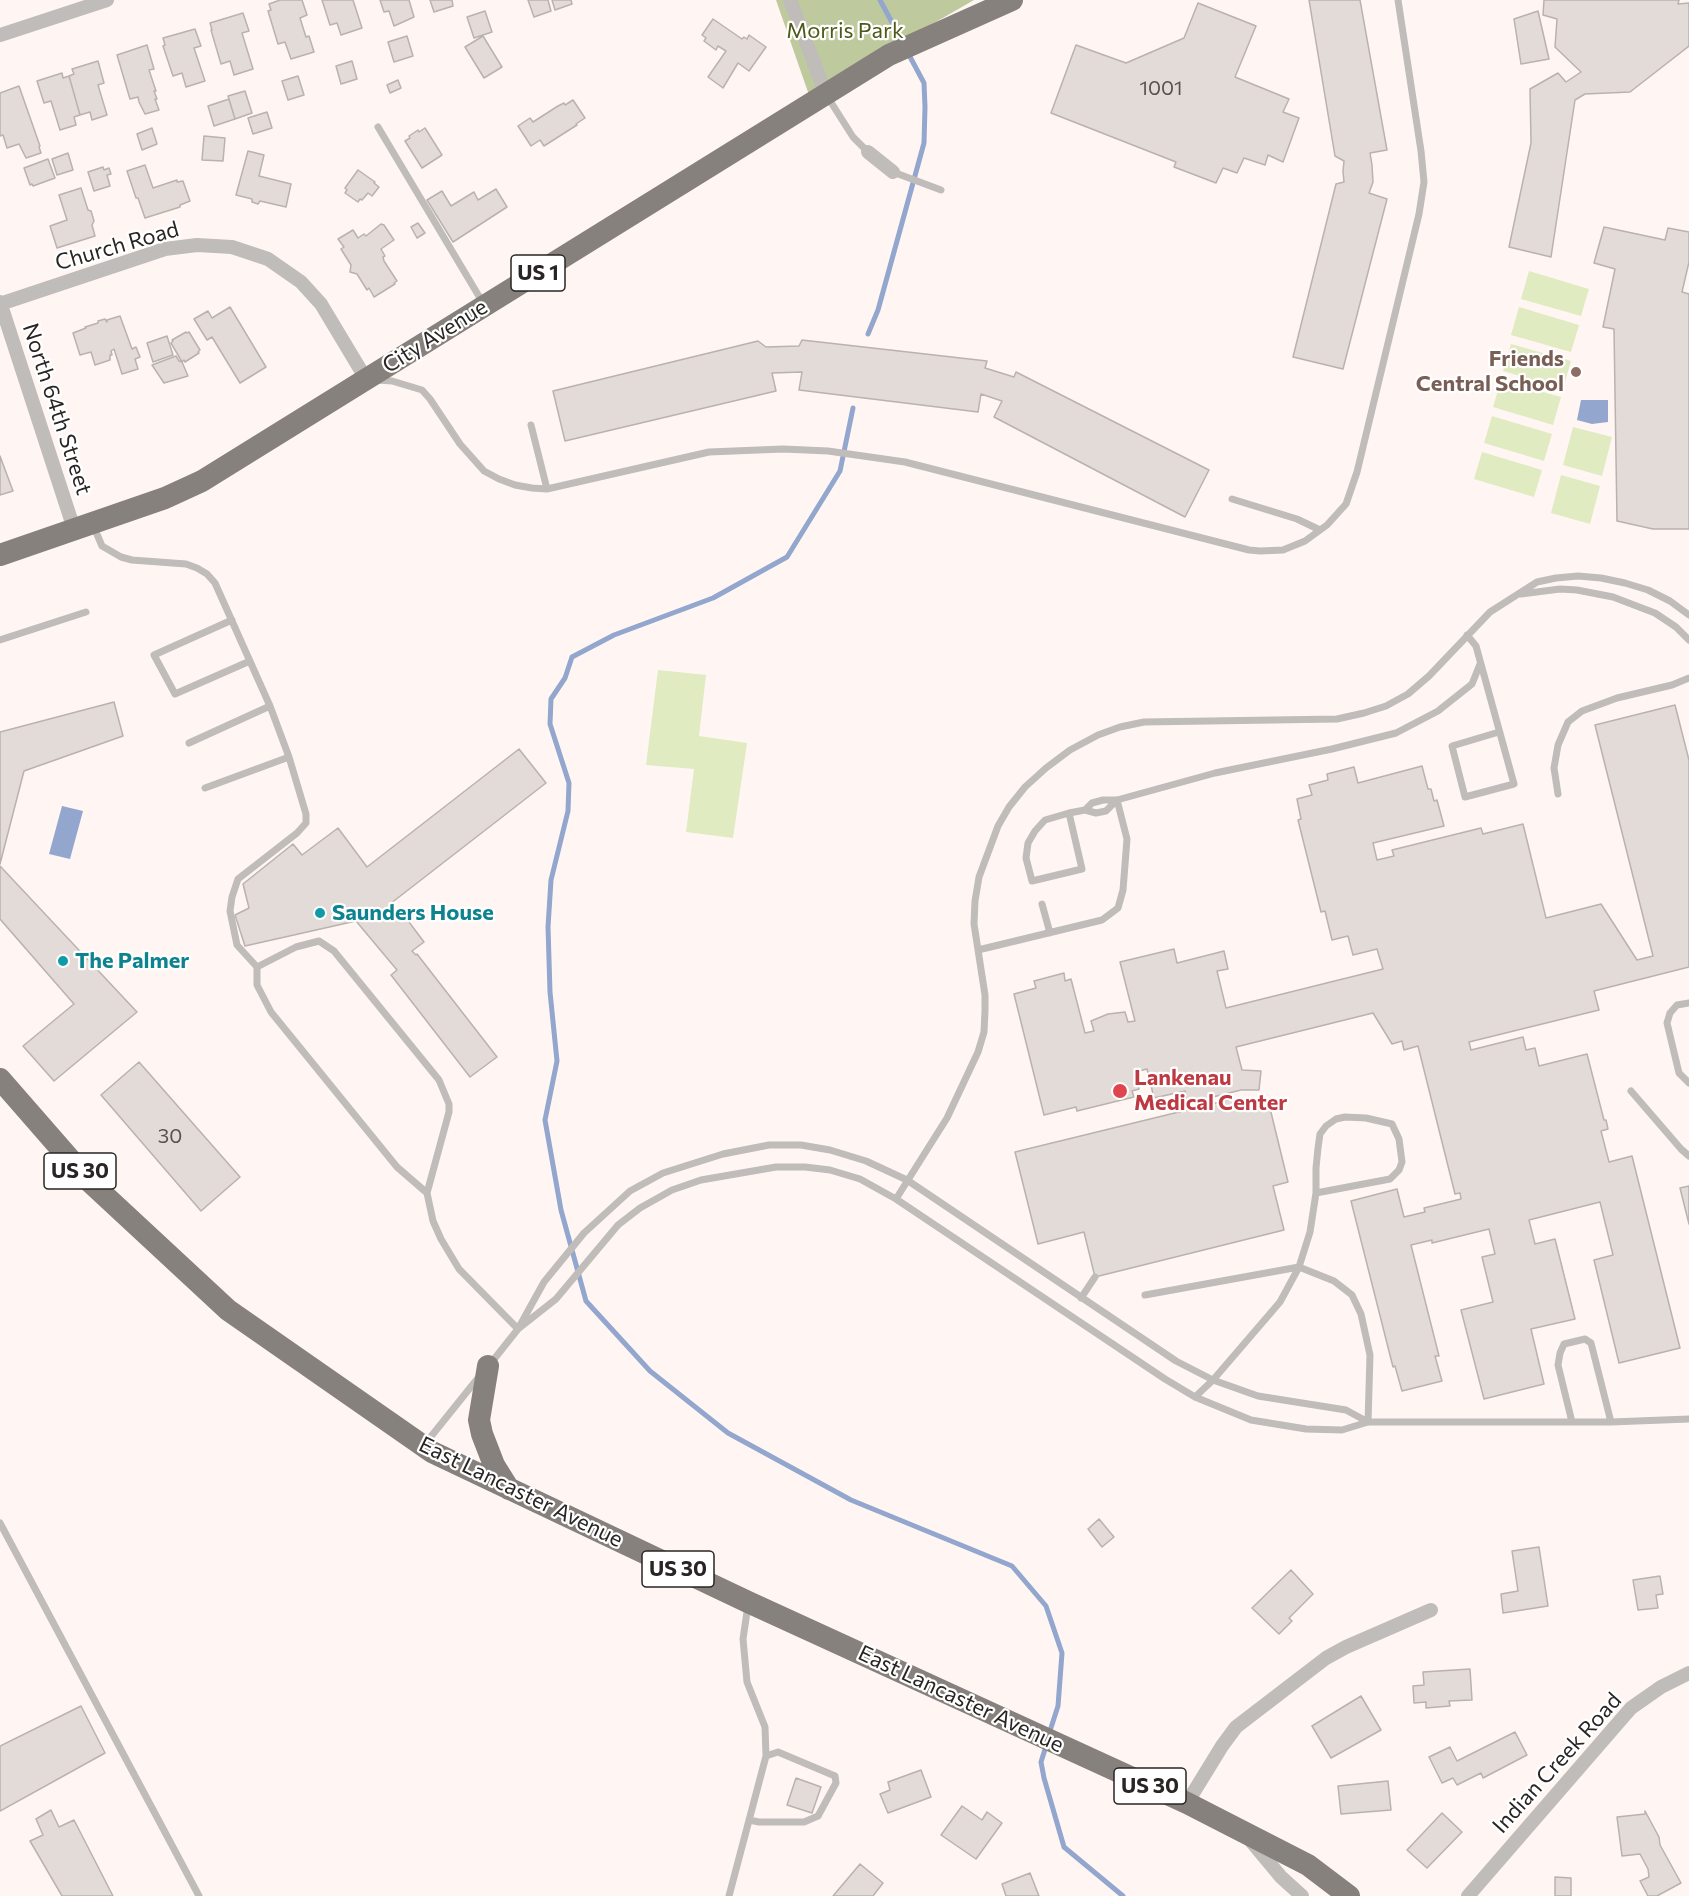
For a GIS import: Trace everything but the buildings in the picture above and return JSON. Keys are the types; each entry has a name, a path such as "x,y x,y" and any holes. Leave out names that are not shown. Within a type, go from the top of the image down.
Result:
{"highway":[{"name":"City Avenue","path":"0,555 165,498 202,481 889,55 1012,0"},
{"name":"East Lancaster Avenue","path":"0,1079 89,1181 228,1310 423,1446 509,1490 748,1602 1187,1803 1308,1865 1349,1896"},
{"path":"488,1366 479,1420 494,1465 509,1490"}],"street":[{"path":"0,35 107,0"},
{"path":"790,0 826,94"},
{"path":"868,152 893,172"},
{"name":"Church Road","path":"0,303 165,249 197,245 232,247 268,259 302,282 321,304 366,379"},
{"name":"North 64th Street","path":"0,303 83,526"},
{"path":"1187,1803 1236,1727 1326,1658 1431,1610"},
{"name":"Indian Creek Road","path":"1468,1896 1631,1708 1661,1687 1689,1673"},
{"path":"1242,1830 1281,1877 1302,1896"}],"lane":[{"path":"366,379 392,381 422,390 460,444 484,471 515,485 547,489 709,452 783,449 852,453 905,462 1249,550 1283,550 1305,541 1327,525 1346,504 1357,472 1419,214 1425,182 1398,0"},
{"path":"826,94 853,137 868,152"},
{"path":"378,127 485,305"},
{"path":"893,172 941,190"},
{"path":"531,425 547,489"},
{"path":"1232,499 1297,519 1320,530"},
{"path":"83,526 102,546 121,557 132,560 186,564 207,574 215,583 270,706 306,814 306,823 297,833 238,879 230,911 237,945 257,967 256,985 271,1012 397,1167 427,1193"},
{"path":"896,1199 947,1118 978,1052 984,1032 985,995 974,924 975,901 979,877 998,826 1025,787 1070,750 1098,735 1144,722 1337,718 1386,706 1408,694 1429,676 1490,612 1537,582 1578,576 1625,583 1670,601 1689,615"},
{"path":"1516,595 1560,589 1613,597 1655,614 1676,627 1689,640"},
{"path":"0,640 86,612"},
{"path":"232,620 154,655 175,694 250,660"},
{"path":"1467,635 1476,646 1514,784 1465,796 1452,746 1499,732"},
{"path":"1085,810 1092,803 1103,800 1118,800 1215,773 1332,749 1396,733 1438,711 1473,684 1480,664"},
{"path":"1558,794 1554,768 1558,745 1568,722 1582,711 1617,698 1672,685 1689,678"},
{"path":"189,743 270,706"},
{"path":"205,788 289,758"},
{"path":"978,950 1102,920 1118,908 1123,890 1127,839 1118,800"},
{"path":"1069,813 1082,868 1032,881 1026,858 1028,843 1045,820 1069,813 1085,810 1096,813 1106,811 1118,800"},
{"path":"1042,904 1050,933"},
{"path":"257,967 296,947 319,941 334,951 439,1080 449,1104 449,1112 427,1193 433,1221 459,1269 518,1329"},
{"path":"1688,1081 1679,1073 1667,1023 1670,1013 1677,1005 1689,1003"},
{"path":"1631,1091 1689,1156"},
{"path":"1195,1397 1213,1380 1280,1302 1299,1267 1310,1232 1316,1193 1320,1134 1336,1119 1346,1117 1366,1118 1392,1124 1399,1139 1402,1162 1399,1170 1390,1179 1316,1193"},
{"path":"423,1446 518,1329 544,1282 584,1233 630,1191 663,1173 723,1154 769,1145 801,1145 830,1150 867,1161 907,1180 1176,1361 1213,1380 1258,1396 1346,1410 1368,1422"},
{"path":"518,1329 556,1299 618,1225 640,1208 672,1190 701,1180 776,1167 805,1167 830,1170 860,1179 896,1199 1195,1397 1251,1420 1282,1426 1342,1430 1368,1422 1611,1422 1689,1419"},
{"path":"1145,1295 1299,1267 1334,1281 1352,1295 1361,1314 1370,1355 1368,1422"},
{"path":"1081,1298 1095,1277"},
{"path":"1572,1422 1558,1365 1564,1344 1585,1339 1591,1343 1611,1422"},
{"path":"0,1523 199,1896"},
{"path":"729,1896 766,1756 765,1726 747,1682 743,1640 748,1602"},
{"path":"749,1820 804,1822 818,1816 836,1783 835,1776 777,1752 766,1756"}],"green space":[{"name":"Morris Park","path":"776,0 974,0 809,95"},
{"path":"1529,271 1589,289 1581,316 1521,299"},
{"path":"1519,307 1579,325 1571,352 1511,335"},
{"path":"1511,344 1571,361 1563,389 1503,371"},
{"path":"1501,380 1561,397 1553,425 1493,407"},
{"path":"1492,416 1552,434 1544,461 1484,443"},
{"path":"1573,427 1612,437 1602,476 1563,465"},
{"path":"1482,452 1542,470 1534,497 1474,479"},
{"path":"1561,475 1600,486 1590,524 1551,513"},
{"path":"658,670 706,675 699,736 747,743 733,838 686,832 694,769 646,765"}],"water":[{"path":"1581,400 1608,400 1608,422 1592,424 1577,420"},
{"path":"62,806 83,811 70,859 49,854"}],"waterway":[{"path":"880,0 903,43"},
{"path":"868,334 878,310 924,143 924,83 908,53"},
{"path":"853,408 840,471 787,557 713,598 614,635 572,657 565,678 551,699 550,724 569,783 568,811 551,880 548,927 550,992 557,1061 545,1120 561,1210 586,1301 650,1371 728,1433 851,1500 1012,1566 1046,1606 1062,1653 1058,1706 1049,1734"},
{"path":"1047,1743 1041,1762 1064,1847 1123,1896"}],"place":[{"name":"Friends Central School","path":"1576,372"},
{"name":"Saunders House","path":"320,913"},
{"name":"The Palmer","path":"63,961"},
{"name":"Lankenau Medical Center","path":"1120,1091"}]}
